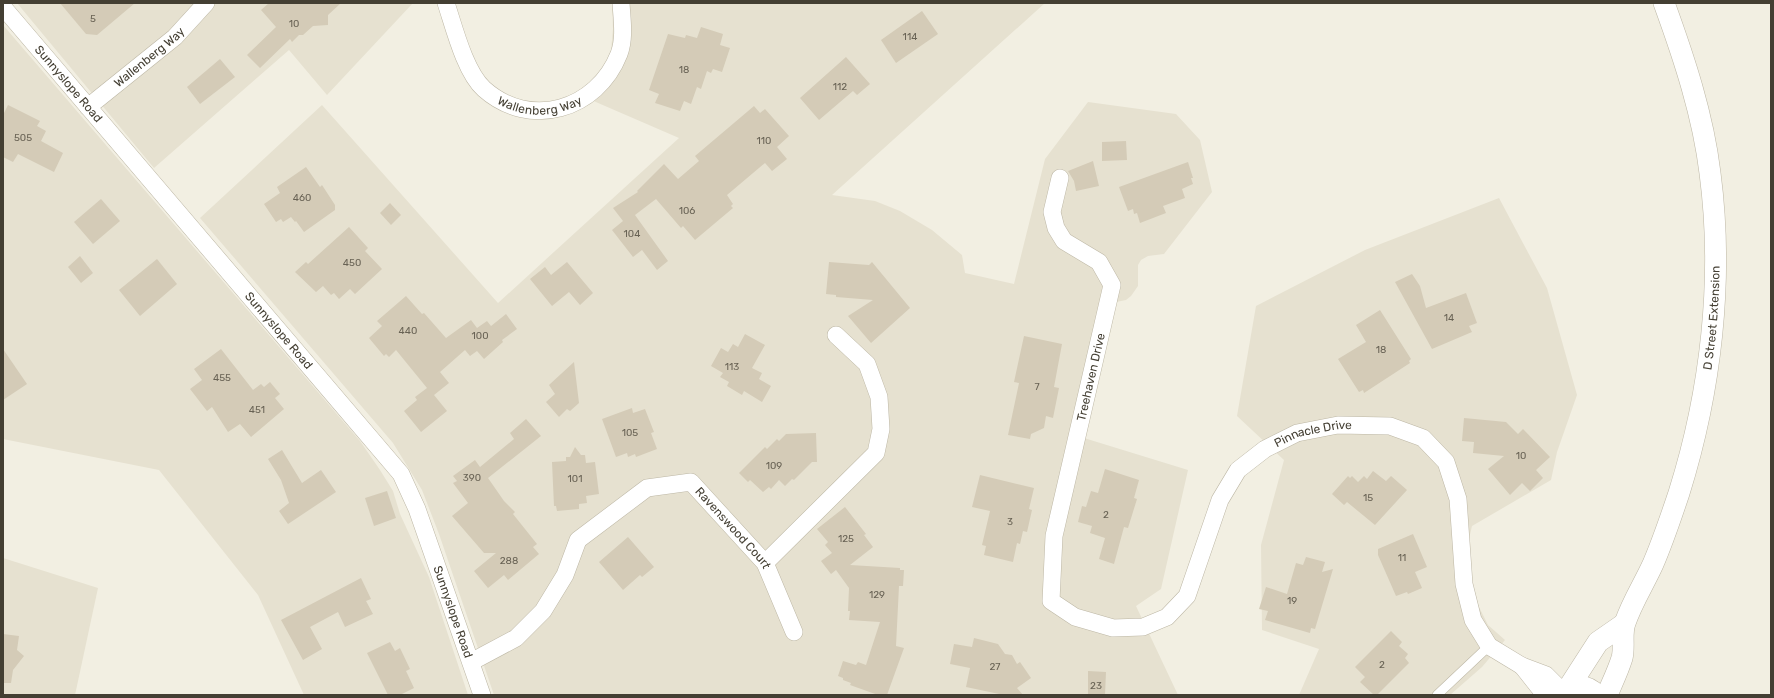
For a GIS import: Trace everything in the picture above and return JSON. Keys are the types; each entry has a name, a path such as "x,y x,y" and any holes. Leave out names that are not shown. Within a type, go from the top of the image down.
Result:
{"street":[{"name":"Wallenberg Way","path":"88,107 175,37 206,3"},
{"name":"Wallenberg Way","path":"446,3 470,72 483,88 499,99 510,104 537,110 563,108 577,103 590,95 601,84 612,69 623,38 621,3"},
{"name":"D Street Extension","path":"1607,695 1622,657 1624,624 1653,563 1679,493 1698,419 1709,358 1715,295 1715,240 1710,173 1698,109 1681,50 1664,3"},
{"name":"Sunnyslope Road","path":"3,7 401,474 416,509 482,695"},
{"name":"Treehaven Drive","path":"1051,600 1054,536 1112,286 1099,262 1064,241 1056,228 1052,212 1060,178"},
{"path":"765,562 876,453 881,429 879,397 867,364 836,335"},
{"name":"Pinnacle Drive","path":"1051,600 1075,617 1113,628 1143,627 1167,617 1187,596 1220,500 1238,470 1265,449 1297,433 1338,425 1390,426 1423,438 1446,462 1458,499 1464,584 1473,620 1489,646 1522,666 1546,676 1559,692"},
{"name":"Ravenswood Court","path":"471,662 516,638 543,612 565,575 578,540 647,488 691,482 765,562 794,632"},
{"name":"D Street Extension","path":"1559,692 1598,642 1624,624"},
{"path":"1559,692 1578,686 1586,687 1597,695"}],"lane":[{"path":"1437,695 1489,646"}],"shaded area":[{"path":"17,3 413,3 327,95 289,50 154,168"},
{"path":"612,3 1045,3 832,195 875,201 900,211 932,230 962,255 965,273 1014,284 1045,159 1088,102 1176,114 1200,140 1212,192 1164,254 1148,256 1141,260 1138,265 1138,286 1126,300 1116,302 1084,438 1188,470 1161,589 1136,606 1178,695 494,695 439,534 422,490 393,443 200,218 322,105 498,303 679,138 575,93 594,79 605,66 611,51 613,29"},
{"path":"3,25 360,441 393,491 400,514 429,577 468,695 304,695 258,595 159,470 3,439"},
{"path":"1499,198 1547,288 1577,395 1557,452 1551,480 1472,526 1467,547 1471,578 1477,603 1488,625 1505,640 1482,667 1450,695 1299,695 1319,649 1262,630 1261,545 1284,460 1237,416 1256,306 1365,250"},
{"path":"3,558 98,588 75,695 3,695"}],"building":[{"path":"60,3 135,3 97,35 86,34"},
{"path":"269,3 341,3 328,15 328,25 313,26 303,35 299,35 292,42 290,39 260,68 247,55 276,27 261,10"},
{"path":"922,11 938,34 896,63 881,40"},
{"path":"701,27 723,34 720,45 730,48 722,72 713,69 711,73 707,71 701,89 697,87 691,104 684,101 680,111 655,103 659,94 649,90 668,34 685,38 686,35 697,38"},
{"path":"846,57 870,84 857,95 853,91 819,120 800,98"},
{"path":"220,59 235,77 200,104 187,87"},
{"path":"8,105 40,121 37,126 46,131 41,141 63,153 54,172 18,154 13,162 3,157 3,115"},
{"path":"754,106 760,113 765,109 789,136 777,147 787,159 772,171 765,163 727,195 733,204 731,206 733,208 695,240 683,226 681,228 656,199 635,215 668,261 657,270 642,250 633,257 612,230 623,221 613,208 638,192 637,191 664,164 678,179 699,161 695,156"},
{"path":"1126,141 1127,160 1102,161 1102,142"},
{"path":"1093,161 1099,186 1076,191 1074,181 1068,171"},
{"path":"1188,162 1193,178 1191,178 1193,184 1182,189 1185,198 1163,206 1166,213 1140,223 1137,213 1134,214 1133,209 1128,211 1119,187"},
{"path":"306,167 320,187 322,185 335,205 335,210 304,232 291,217 283,222 281,219 276,222 264,204 280,193 277,187"},
{"path":"101,199 120,221 93,244 74,222"},
{"path":"390,203 401,215 391,225 380,213"},
{"path":"349,227 368,248 365,251 382,269 355,294 350,289 339,299 334,293 331,295 323,286 316,292 295,272 306,262 308,264"},
{"path":"80,256 93,273 81,283 68,267"},
{"path":"157,259 177,284 140,316 119,290"},
{"path":"567,262 593,293 580,305 569,292 552,306 530,279 545,267 551,275"},
{"path":"829,262 869,265 872,262 910,308 871,343 848,316 873,300 836,297 836,295 826,294"},
{"path":"1412,274 1420,286 1426,308 1466,293 1477,323 1469,326 1472,332 1432,349 1395,282"},
{"path":"406,296 422,314 424,313 446,338 471,320 477,328 487,321 491,326 506,314 517,329 502,340 503,342 484,359 477,351 470,356 465,350 440,372 449,383 434,395 447,411 421,432 404,411 417,400 415,397 427,388 396,350 389,357 386,354 384,356 369,338 382,326 377,321"},
{"path":"1380,310 1411,359 1409,361 1410,363 1364,393 1363,390 1359,392 1338,359 1366,342 1356,325"},
{"path":"745,334 765,345 752,368 762,373 759,379 771,386 762,402 744,391 742,395 727,386 729,382 720,377 723,373 711,366 721,348 728,352 733,344 738,347"},
{"path":"1024,336 1062,344 1054,387 1059,388 1053,418 1046,416 1044,428 1031,434 1030,439 1008,435 1019,383 1014,382"},
{"path":"3,349 27,384 3,400"},
{"path":"221,349 253,390 261,384 264,387 270,382 280,394 275,398 284,409 251,437 240,424 228,432 212,407 207,411 190,389 202,380 194,369"},
{"path":"574,362 579,403 570,411 567,409 559,417 546,402 555,394 549,385"},
{"path":"632,408 633,413 645,409 654,432 651,433 657,449 636,457 635,454 628,457 627,453 616,457 602,419"},
{"path":"1464,418 1506,422 1518,434 1523,429 1550,457 1536,470 1543,478 1530,491 1522,483 1510,495 1488,469 1504,456 1473,453 1474,442 1462,441"},
{"path":"526,419 541,436 488,478 504,501 515,512 513,514 537,544 533,547 539,554 508,580 504,575 488,588 474,571 496,553 484,553 452,516 468,503 453,483 457,481 453,476 475,460 480,467 514,439 510,433"},
{"path":"816,433 817,462 812,462 794,480 792,479 785,486 779,480 771,489 769,487 763,492 750,480 748,482 739,473 765,447 767,449 777,439 779,441 786,434"},
{"path":"575,447 581,455 585,455 586,463 595,462 599,494 586,496 587,503 579,504 579,509 557,511 556,506 554,506 552,462 566,461 566,457 570,457"},
{"path":"282,450 302,483 321,470 336,492 288,524 279,511 289,503 281,480 268,459"},
{"path":"1105,469 1139,480 1134,498 1137,499 1128,528 1124,527 1114,564 1099,559 1105,538 1090,533 1092,526 1078,522 1082,506 1086,507 1091,491 1098,493"},
{"path":"1373,471 1386,481 1391,476 1407,490 1375,525 1347,502 1344,505 1332,494 1348,476 1350,478 1352,476 1358,482 1364,476 1367,479"},
{"path":"980,475 1034,488 1029,509 1032,510 1027,532 1023,531 1020,544 1017,543 1013,562 984,555 986,546 982,545 990,511 972,507"},
{"path":"387,491 396,518 374,526 365,498"},
{"path":"845,507 866,534 864,535 873,547 850,565 900,568 900,570 904,570 903,586 899,586 896,646 904,648 887,695 878,695 850,685 851,683 838,676 843,661 856,665 858,662 866,665 880,622 849,620 849,588 836,570 831,574 821,561 832,553 825,545 828,542 817,529"},
{"path":"1413,534 1427,567 1415,572 1422,588 1408,594 1407,592 1396,596 1378,555 1378,549"},
{"path":"628,537 654,567 642,577 640,575 623,590 599,562"},
{"path":"1306,557 1325,562 1322,572 1333,569 1315,629 1311,628 1310,633 1265,620 1268,611 1259,609 1266,587 1287,594 1296,563 1303,565"},
{"path":"361,578 371,599 366,601 373,614 345,627 338,612 310,627 322,649 303,660 281,620"},
{"path":"1391,631 1402,642 1399,646 1408,654 1405,658 1409,663 1377,695 1374,695 1360,682 1365,677 1355,667"},
{"path":"3,634 19,636 17,650 24,656 13,670 11,683 3,683"},
{"path":"974,638 998,644 1005,654 1012,655 1017,664 1020,662 1031,678 1017,688 1023,695 1004,695 966,687 970,668 950,664 954,644 972,647"},
{"path":"390,642 395,651 400,648 410,669 406,671 414,688 400,695 388,695 367,653"},
{"path":"1088,671 1106,672 1105,695 1088,695"}]}
